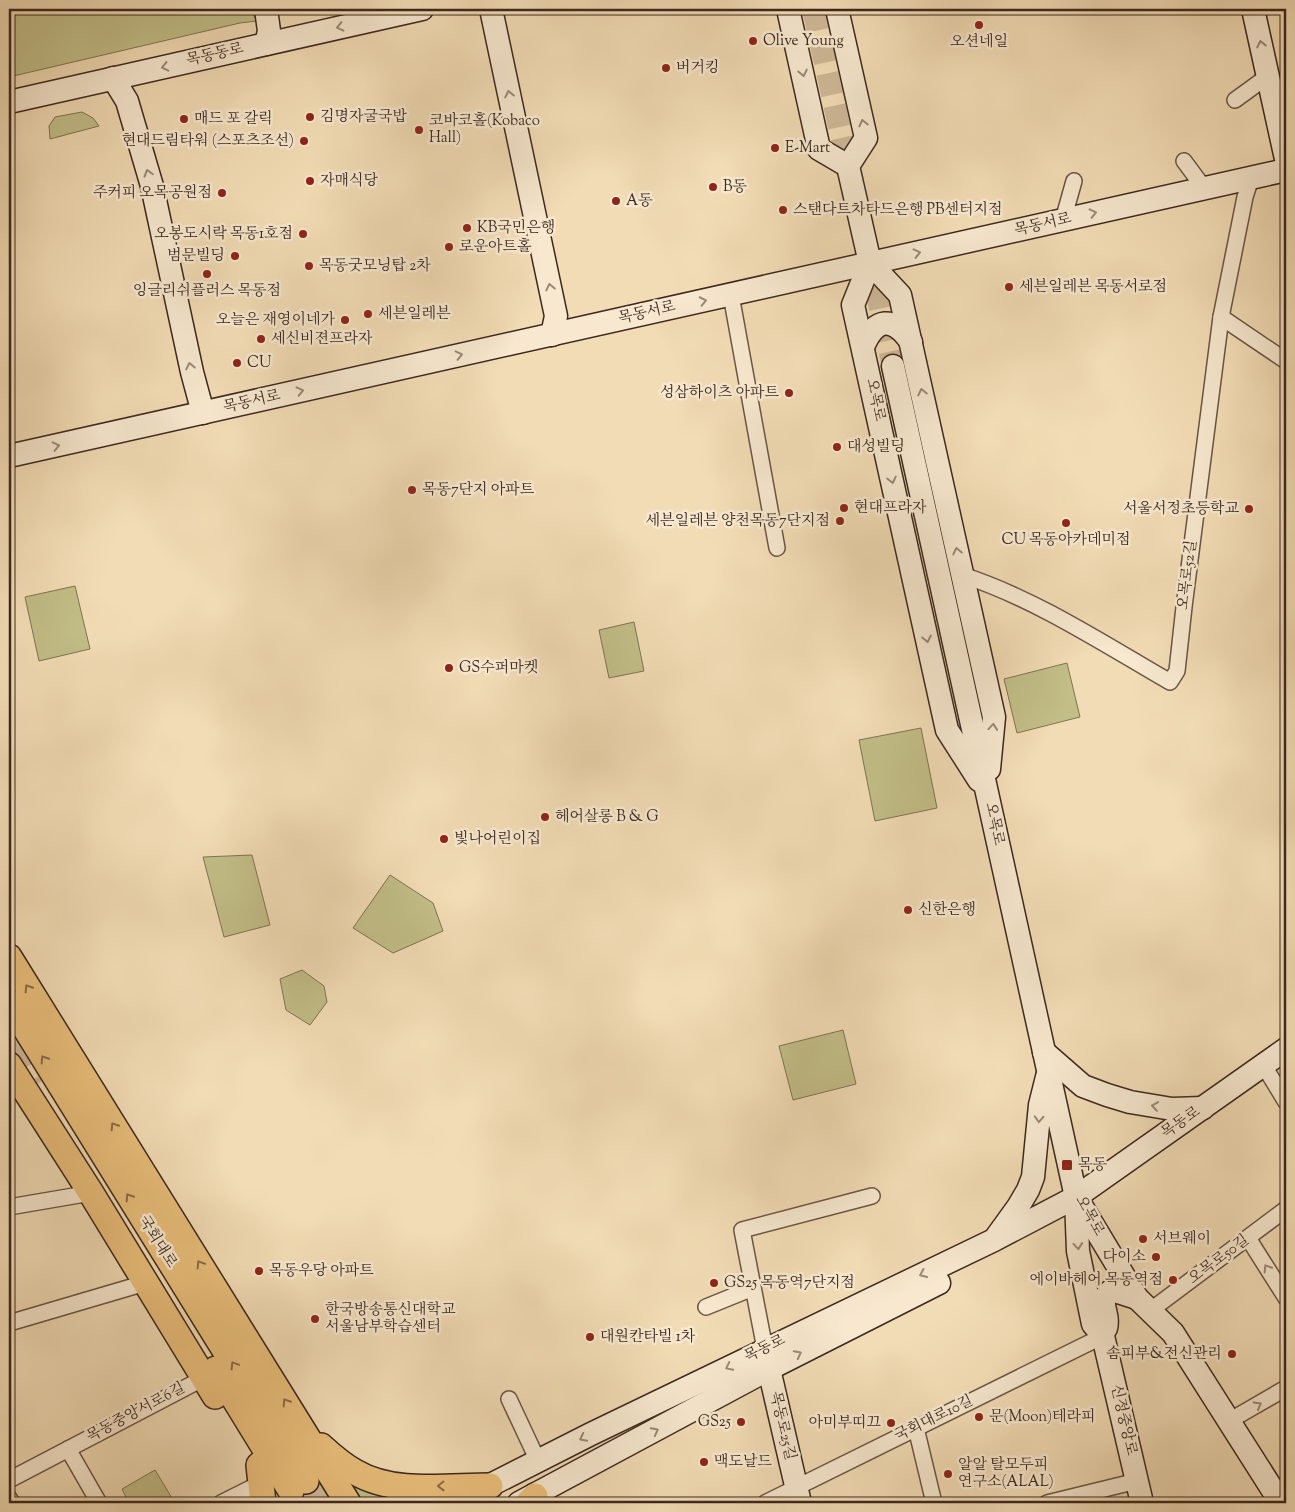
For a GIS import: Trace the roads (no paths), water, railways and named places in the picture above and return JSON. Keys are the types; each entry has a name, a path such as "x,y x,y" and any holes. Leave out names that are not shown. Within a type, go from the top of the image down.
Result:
{"main road":[{"path":"266,9 269,31 266,44"},
{"name":"목동동로","path":"9,102 422,9"},
{"path":"491,9 556,316 552,334"},
{"path":"788,9 820,149 848,166"},
{"path":"837,9 866,138 848,166 870,263"},
{"path":"1253,9 1286,160"},
{"path":"113,78 128,101 152,186 192,372 203,413"},
{"name":"목동서로","path":"9,456 1286,170"},
{"name":"오목로","path":"870,263 900,295 994,716 987,793 947,730 854,304 870,263"},
{"path":"863,347 871,331 878,325 888,324 903,330 911,342"},
{"name":"오목로","path":"893,366 1076,1197 1144,1304 1173,1334 1281,1503"},
{"path":"9,957 300,1426 340,1496"},
{"name":"국회대로","path":"9,1002 293,1491"},
{"name":"국회대로","path":"9,1035 293,1491"},
{"name":"목동로","path":"527,1501 767,1359 1076,1197 1286,1049"},
{"path":"994,1240 1018,1207 1033,1177 1046,1062 1083,1086 1130,1102 1172,1109 1203,1108"},
{"path":"11,1073 90,1193 204,1378 261,1484 293,1491"},
{"name":"목동로","path":"455,1503 538,1461 767,1359 1038,1233 1076,1197"},
{"name":"신정중앙로","path":"1076,1197 1078,1251 1092,1324 1103,1336 1142,1503"},
{"name":"신정중앙로","path":"1103,1336 1108,1323 1103,1301 1105,1295 1112,1290 1144,1304"},
{"name":"목동로25길","path":"767,1359 798,1495"},
{"path":"300,1426 338,1462 357,1473 380,1482 410,1487 490,1486"}],"street":[{"path":"1235,100 1268,76"},
{"path":"1184,161 1204,188"},
{"name":"오목로52길","path":"962,575 995,586 1072,626 1170,682 1177,671 1221,317 1245,197 1251,178"},
{"path":"1063,220 1074,180"},
{"path":"731,295 777,548"},
{"path":"1221,317 1286,361"},
{"path":"1264,1066 1286,1102"},
{"path":"9,1207 90,1193"},
{"path":"767,1359 742,1230 872,1196"},
{"name":"오목로50길","path":"1144,1304 1248,1238 1286,1209"},
{"path":"1248,1238 1286,1298"},
{"path":"9,1323 145,1283"},
{"path":"706,1307 753,1288"},
{"name":"국회대로10길","path":"765,1503 798,1495 916,1428 1103,1336"},
{"name":"목동중앙서로6길","path":"9,1480 204,1378"},
{"path":"1229,1421 1286,1388"},
{"path":"509,1399 538,1461"},
{"path":"916,1428 934,1503"},
{"name":"목동중앙서로6길","path":"68,1449 99,1503"},
{"path":"1046,1503 1137,1481"},
{"path":"221,1503 261,1484"},
{"path":"9,1498 12,1503"}],"tunnel":[{"path":"813,9 851,180"},
{"path":"868,255 893,366"},
{"path":"9,986 31,1021"},
{"path":"9,1045 34,1086"},
{"path":"299,1447 333,1503"},
{"path":"306,1481 320,1503"}],"place":[{"name":"오션네일","path":"979,25"},
{"name":"Olive Young","path":"753,41"},
{"name":"버거킹","path":"666,68"},
{"name":"김명자굴국밥","path":"310,117"},
{"name":"매드 포 갈릭","path":"184,119"},
{"name":"코바코홀(Kobaco Hall)","path":"419,130"},
{"name":"현대드림타워 (스포츠조선)","path":"304,141"},
{"name":"E-Mart","path":"775,148"},
{"name":"자매식당","path":"310,181"},
{"name":"B동","path":"713,187"},
{"name":"주커피 오목공원점","path":"222,193"},
{"name":"A동","path":"616,201"},
{"name":"스탠다트차타드은행 PB센터지점","path":"783,210"},
{"name":"KB국민은행","path":"467,228"},
{"name":"오봉도시락 목동1호점","path":"303,234"},
{"name":"로운아트홀","path":"449,247"},
{"name":"범문빌딩","path":"235,256"},
{"name":"목동굿모닝탑 2차","path":"309,266"},
{"name":"잉글리쉬플러스 목동점","path":"207,274"},
{"name":"세븐일레븐 목동서로점","path":"1009,287"},
{"name":"세븐일레븐","path":"368,314"},
{"name":"오늘은 재영이네가","path":"345,320"},
{"name":"세신비젼프라자","path":"261,339"},
{"name":"CU","path":"237,363"},
{"name":"성삼하이츠 아파트","path":"789,393"},
{"name":"대성빌딩","path":"837,447"},
{"name":"목동7단지 아파트","path":"412,490"},
{"name":"현대프라자","path":"844,508"},
{"name":"서울서정초등학교","path":"1249,509"},
{"name":"세븐일레븐 양천목동7단지점","path":"840,521"},
{"name":"CU 목동아카데미점","path":"1066,523"},
{"name":"GS수퍼마켓","path":"449,668"},
{"name":"헤어살롱 B & G","path":"545,817"},
{"name":"빛나어린이집","path":"444,839"},
{"name":"신한은행","path":"908,910"},
{"name":"목동","path":"1067,1165"},
{"name":"서브웨이","path":"1143,1239"},
{"name":"다이소","path":"1156,1257"},
{"name":"목동우당 아파트","path":"259,1271"},
{"name":"에이바헤어 목동역점","path":"1173,1280"},
{"name":"GS25 목동역7단지점","path":"714,1283"},
{"name":"한국방송통신대학교 서울남부학습센터","path":"315,1319"},
{"name":"대원칸타빌 1차","path":"590,1337"},
{"name":"솜피부&전신관리","path":"1232,1354"},
{"name":"문(Moon)테라피","path":"979,1417"},
{"name":"GS25","path":"741,1422"},
{"name":"아미부띠끄","path":"891,1423"},
{"name":"맥도날드","path":"704,1462"},
{"name":"알알 탈모두피 연구소(ALAL)","path":"948,1474"}]}
